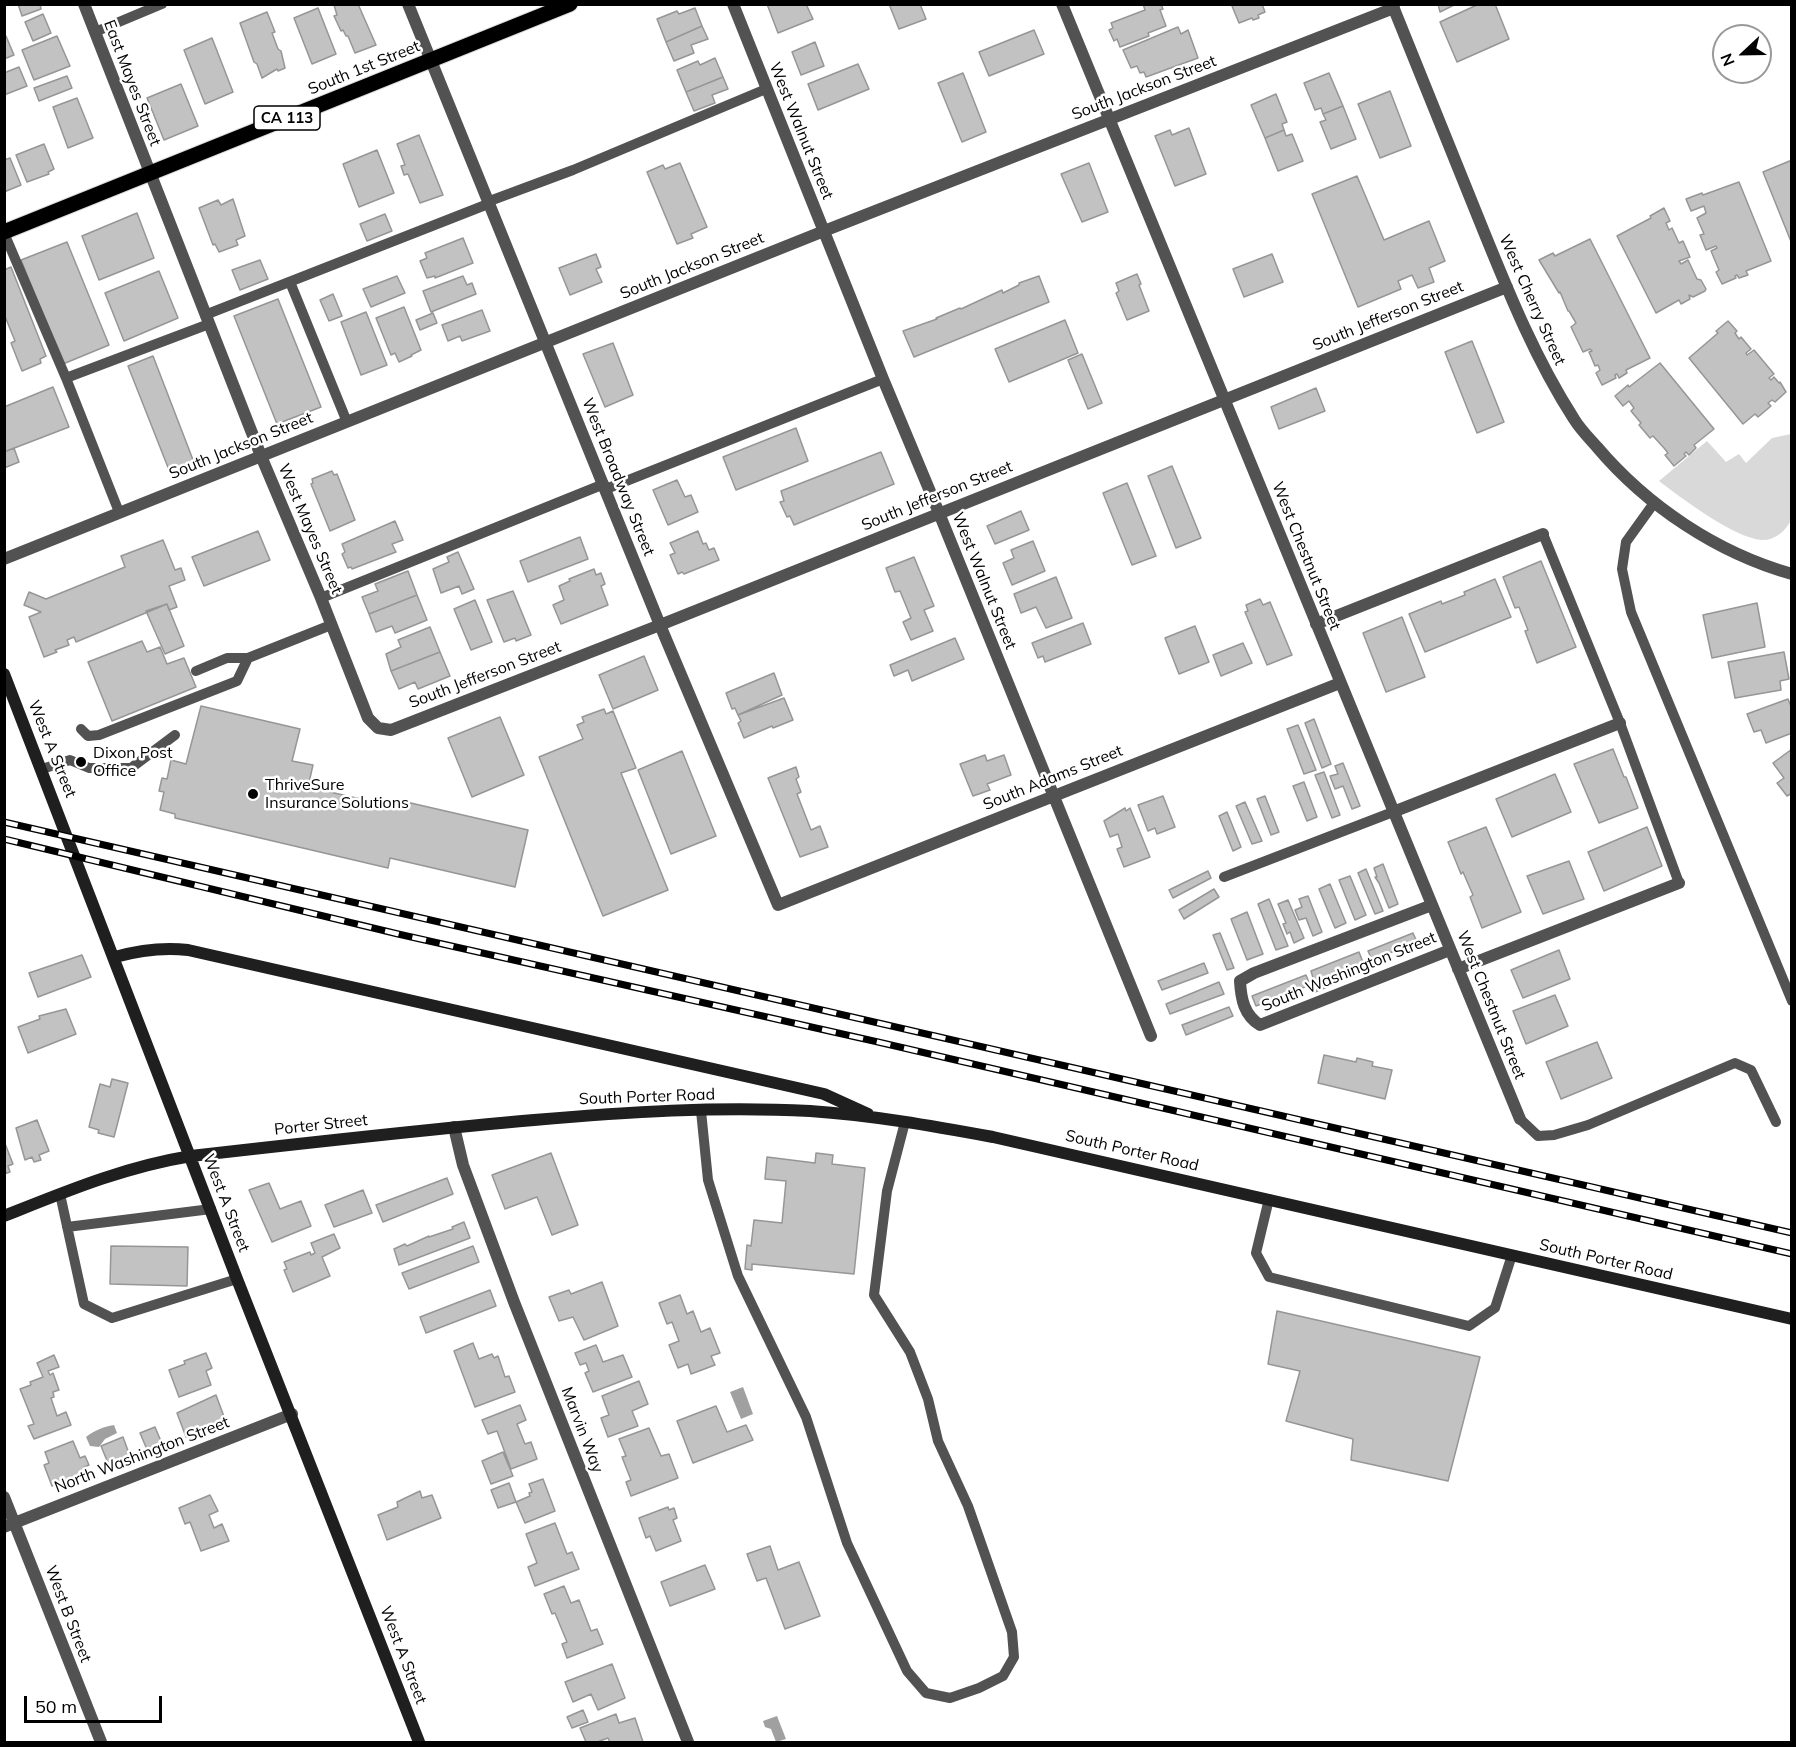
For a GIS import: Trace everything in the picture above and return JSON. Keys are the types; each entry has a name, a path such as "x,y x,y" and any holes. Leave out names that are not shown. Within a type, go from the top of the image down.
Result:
{"main road":[{"name":"South 1st Street","path":"4,232 570,4"}],"street":[{"name":"East Mayes Street","path":"84,4 150,173"},
{"name":"West Broadway Street","path":"408,4 660,625 778,904"},
{"name":"West Walnut Street","path":"733,4 1151,1036"},
{"name":"West Chestnut Street","path":"1062,4 1520,1119"},
{"name":"South Jackson Street","path":"4,558 1393,6"},
{"name":"West Cherry Street","path":"1393,6 1537,357 1575,422 1616,469 1654,503 1703,536 1751,560 1791,574"},
{"name":"West Mayes Street","path":"150,173 261,456 321,598 368,718 378,728"},
{"name":"South Jefferson Street","path":"378,728 391,730 660,625 1507,287"},
{"path":"1316,624 1543,534"},
{"name":"West A Street","path":"4,674 419,1743"},
{"name":"South Adams Street","path":"778,904 1340,683"},
{"path":"1393,812 1620,723"},
{"path":"1458,969 1680,883"},
{"name":"South Washington Street","path":"1432,905 1254,973 1240,981 1241,998 1250,1019 1260,1025 1450,950"},
{"path":"115,957 140,950 167,948 188,950 824,1094 878,1118"},
{"name":"South Porter Road","path":"454,1127 609,1114 701,1111 810,1111 878,1118 993,1137 1791,1319"},
{"name":"Porter Street","path":"4,1216 94,1181 153,1162 454,1127"},
{"name":"Marvin Way","path":"454,1127 463,1165 514,1302 688,1743"},
{"name":"North Washington Street","path":"10,1525 292,1414"},
{"name":"West B Street","path":"4,1497 10,1525 100,1743"}],"lane":[{"path":"95,32 162,4"},
{"path":"66,378 290,282 606,157 766,89"},
{"path":"4,232 120,512"},
{"path":"290,282 347,422"},
{"path":"321,598 883,379"},
{"path":"1654,503 1626,542 1622,569 1631,612 1791,1001"},
{"path":"1543,534 1620,723 1680,883"},
{"path":"196,671 227,658 248,658 331,625"},
{"path":"81,729 88,736 99,735 237,681 248,658"},
{"path":"42,769 70,760 89,768 131,768 175,735"},
{"path":"1224,877 1393,812"},
{"path":"1520,1119 1539,1136 1554,1135 1588,1125 1735,1063 1751,1070 1776,1122"},
{"path":"701,1111 708,1180 738,1276 806,1417 847,1543 907,1671 926,1693 950,1698 979,1689 1003,1676 1014,1657 1012,1632 968,1506 938,1441 928,1399 910,1352 874,1295 887,1191 905,1122"},
{"path":"60,1194 84,1304 112,1318 237,1279"},
{"path":"1269,1199 1256,1253 1269,1277 1469,1326 1495,1308 1512,1255"},
{"path":"67,1227 211,1209"}],"shaded area":[{"path":"1791,434 1791,520 1783,531 1770,539 1761,540 1736,532 1708,516 1659,481 1707,441 1726,462 1739,454 1746,463 1772,438"},
{"path":"743,1387 753,1414 741,1419 730,1392"},
{"path":"114,1425 117,1433 105,1439 99,1447 90,1446 86,1437 99,1429"},
{"path":"777,1716 786,1739 776,1742 771,1729 765,1727 763,1721"}],"building":[{"path":"18,4 40,4 41,9 22,16"},
{"path":"358,4 376,45 355,53 348,36 343,30 341,31 334,16 337,15 334,5"},
{"path":"767,4 806,4 813,19 778,33"},
{"path":"889,4 920,4 926,19 899,29"},
{"path":"1143,4 1161,4 1163,9 1160,10 1166,26 1148,33 1149,36 1120,47 1117,39 1114,41 1109,30 1113,28 1111,23 1145,10"},
{"path":"1262,4 1265,12 1258,15 1259,18 1239,23 1232,6"},
{"path":"1438,4 1456,4 1440,12"},
{"path":"1479,4 1495,4 1509,39 1457,62 1440,22"},
{"path":"318,8 336,54 312,64 294,18"},
{"path":"695,8 702,26 666,42 657,19 677,11 679,14"},
{"path":"267,12 285,68 278,71 277,69 262,78 240,23"},
{"path":"43,14 51,33 33,41 25,22"},
{"path":"702,26 708,39 691,45 694,53 674,61 666,42"},
{"path":"1178,27 1181,34 1188,30 1198,58 1146,77 1144,72 1140,73 1137,66 1131,68 1123,50"},
{"path":"1034,30 1044,54 989,76 979,52"},
{"path":"4,36 14,55 4,59"},
{"path":"57,36 70,66 34,80 22,50"},
{"path":"212,38 233,92 205,104 184,50"},
{"path":"815,42 824,66 801,75 792,52"},
{"path":"715,58 723,77 686,92 677,70 698,61 700,65"},
{"path":"858,64 869,89 818,110 808,84"},
{"path":"19,67 27,86 4,95 4,73"},
{"path":"963,73 986,132 962,142 938,83"},
{"path":"1329,73 1343,106 1323,114 1321,108 1315,110 1304,83"},
{"path":"67,76 72,88 39,101 34,88"},
{"path":"723,77 728,89 712,95 715,103 694,111 686,92"},
{"path":"181,84 198,126 164,140 147,98"},
{"path":"1390,91 1411,146 1380,158 1358,104"},
{"path":"1276,94 1287,122 1282,124 1284,130 1265,138 1251,105"},
{"path":"77,98 93,138 68,148 53,107"},
{"path":"1343,106 1356,139 1331,149 1320,122 1326,120 1323,114"},
{"path":"1189,128 1206,174 1175,186 1155,136 1170,130 1172,135"},
{"path":"1284,130 1286,136 1292,134 1303,161 1278,171 1265,138"},
{"path":"419,135 443,195 420,203 408,174 404,175 401,166 405,165 397,144"},
{"path":"44,144 54,169 48,172 49,174 27,182 16,155"},
{"path":"377,150 394,193 359,207 343,164"},
{"path":"10,158 21,185 4,192 4,160"},
{"path":"1792,160 1792,244 1763,172"},
{"path":"680,163 707,227 691,234 693,238 677,244 647,172 663,165 665,169"},
{"path":"1089,163 1108,212 1082,222 1061,174"},
{"path":"1357,176 1384,240 1429,221 1445,261 1429,268 1434,282 1418,288 1412,275 1398,281 1401,289 1358,307 1312,194"},
{"path":"1739,182 1771,261 1746,271 1748,275 1739,278 1737,275 1736,278 1722,284 1716,272 1719,270 1711,251 1717,248 1716,246 1706,250 1700,235 1704,234 1697,218 1706,213 1704,206 1691,211 1686,199"},
{"path":"233,199 245,236 236,240 238,245 219,252 215,244 213,245 199,208 218,200 221,205"},
{"path":"1664,208 1670,221 1666,223 1669,230 1672,228 1679,243 1683,241 1690,257 1679,261 1681,264 1688,260 1697,279 1701,280 1706,289 1693,297 1689,295 1690,299 1681,304 1679,300 1656,313 1617,236 1651,218 1650,216"},
{"path":"137,213 154,258 99,280 82,236"},
{"path":"385,214 392,231 367,241 360,224"},
{"path":"463,238 473,263 435,278 435,276 427,278 420,261 427,258 425,253"},
{"path":"1590,239 1650,358 1626,370 1627,373 1619,378 1617,374 1615,375 1616,378 1602,385 1596,373 1600,370 1598,365 1595,366 1589,352 1592,351 1590,349 1583,352 1571,327 1576,323 1560,292 1539,260 1553,253 1555,256"},
{"path":"67,242 109,345 63,364 21,260"},
{"path":"596,254 601,267 596,269 602,282 570,295 559,268"},
{"path":"1272,254 1283,282 1244,297 1233,269"},
{"path":"260,260 268,279 240,290 232,270"},
{"path":"11,267 46,356 40,359 41,363 22,371 11,343 15,341 4,314 4,270"},
{"path":"159,271 178,318 124,341 105,293"},
{"path":"1137,274 1149,311 1127,320 1116,293 1119,291 1116,283"},
{"path":"397,276 405,293 371,307 363,289"},
{"path":"463,276 467,285 472,283 476,294 431,312 423,291"},
{"path":"1039,276 1049,302 914,357 903,331 937,319 1002,290 1003,293 1019,283"},
{"path":"333,294 342,316 329,321 320,300"},
{"path":"278,299 321,407 277,424 234,316"},
{"path":"404,307 421,350 399,362 395,353 391,355 376,318"},
{"path":"482,310 490,331 462,341 460,336 448,341 442,325"},
{"path":"366,312 387,365 361,375 341,322"},
{"path":"433,313 437,323 420,330 416,320"},
{"path":"1065,320 1078,353 1009,382 995,349"},
{"path":"1728,321 1737,331 1735,333 1739,339 1741,337 1751,349 1746,353 1747,355 1754,350 1774,374 1769,378 1771,380 1774,377 1786,392 1775,402 1772,400 1768,403 1771,406 1758,417 1755,414 1743,424 1689,358 1718,333 1716,331"},
{"path":"1472,341 1504,422 1477,433 1445,352"},
{"path":"613,343 633,395 605,407 583,354"},
{"path":"1082,354 1102,403 1088,409 1068,360"},
{"path":"153,356 195,465 171,475 128,366"},
{"path":"1660,363 1714,429 1694,445 1696,448 1689,455 1686,452 1684,454 1686,456 1674,466 1665,455 1668,453 1664,448 1653,436 1650,438 1639,425 1641,423 1631,411 1634,408 1629,401 1623,406 1615,396"},
{"path":"53,387 69,427 4,452 4,407"},
{"path":"1316,388 1325,411 1279,429 1271,407"},
{"path":"796,428 808,461 736,490 723,457"},
{"path":"14,448 19,462 4,468 4,452"},
{"path":"881,452 894,484 794,525 790,516 787,517 780,502 784,501 781,491"},
{"path":"1172,466 1201,538 1176,548 1148,476"},
{"path":"332,471 334,475 337,474 355,520 330,531 311,484 312,479"},
{"path":"677,480 685,497 691,495 698,512 668,525 653,490"},
{"path":"1127,483 1156,556 1132,565 1103,493"},
{"path":"1021,511 1029,530 995,544 987,526"},
{"path":"395,521 403,540 392,544 396,552 352,569 348,568 342,554 345,552 342,544"},
{"path":"258,531 270,560 204,586 192,557"},
{"path":"698,531 703,544 706,543 709,550 714,548 719,560 684,574 682,572 678,574 670,555 675,553 670,543"},
{"path":"580,537 588,559 528,582 520,561"},
{"path":"163,540 175,570 181,568 185,580 169,586 177,607 169,610 167,604 76,642 74,637 67,640 69,645 44,657 29,617 41,612 24,605 29,592 46,599 125,567 121,556"},
{"path":"1033,541 1045,571 1012,585 1003,563 1014,558 1011,550"},
{"path":"458,552 474,589 462,594 459,586 441,593 433,569 449,562 447,557"},
{"path":"914,557 934,606 924,610 933,631 911,640 903,622 911,618 900,591 895,592 886,568"},
{"path":"1541,561 1576,647 1537,663 1519,607 1515,608 1503,577"},
{"path":"594,569 596,575 601,573 605,584 601,586 608,605 561,624 553,605 564,600 559,586 570,581 569,579"},
{"path":"408,571 417,595 369,614 362,597 378,591 375,584"},
{"path":"1056,577 1072,618 1046,628 1036,607 1021,613 1014,594"},
{"path":"1495,579 1511,617 1425,652 1409,614 1441,601 1442,604 1465,595 1464,592"},
{"path":"513,591 531,635 516,641 515,638 504,642 487,600"},
{"path":"417,595 427,620 395,633 392,626 376,632 369,614"},
{"path":"1260,599 1263,605 1270,602 1292,655 1267,665 1245,612 1248,611 1246,605"},
{"path":"475,600 492,642 471,650 454,609"},
{"path":"1757,603 1765,647 1712,658 1703,615"},
{"path":"167,604 184,646 165,654 146,611"},
{"path":"1402,617 1425,677 1386,692 1363,633"},
{"path":"1083,623 1091,644 1045,662 1043,656 1038,658 1032,643"},
{"path":"1195,626 1209,662 1179,674 1165,638"},
{"path":"430,627 440,652 391,671 386,654 401,647 398,640"},
{"path":"955,638 964,659 912,681 908,670 894,676 890,665"},
{"path":"142,641 147,652 160,647 167,664 184,658 196,687 112,721 88,662"},
{"path":"1243,643 1252,663 1221,676 1213,655"},
{"path":"440,652 450,676 418,689 415,682 399,689 391,671"},
{"path":"1784,652 1789,679 1780,681 1781,690 1735,698 1728,662"},
{"path":"644,656 658,690 613,709 599,675"},
{"path":"774,673 782,695 738,715 735,708 732,709 726,693"},
{"path":"784,698 793,720 744,738 738,723 741,721 738,715"},
{"path":"1788,699 1792,709 1792,733 1766,743 1761,730 1754,732 1747,714"},
{"path":"201,706 300,729 292,761 313,765 308,787 400,808 402,801 528,830 515,887 390,858 388,868 175,818 175,814 160,810 164,792 159,791 162,778 167,779 171,760 186,764"},
{"path":"604,709 606,714 613,711 636,768 621,773 668,890 603,916 539,757 583,739 577,725 584,722 582,717"},
{"path":"500,717 524,775 472,797 448,738"},
{"path":"1314,719 1331,764 1322,768 1305,723"},
{"path":"1298,725 1316,770 1304,774 1287,729"},
{"path":"1613,749 1638,808 1599,823 1574,764"},
{"path":"1792,749 1792,793 1787,796 1777,783 1784,778 1773,763"},
{"path":"682,751 716,836 671,854 638,770"},
{"path":"985,755 987,761 1004,755 1011,775 987,784 990,790 973,796 960,764"},
{"path":"1343,763 1360,806 1352,809 1343,786 1335,789 1330,776 1338,774 1335,766"},
{"path":"796,767 799,777 796,779 801,792 797,794 811,830 820,826 828,847 800,857 768,778"},
{"path":"1324,772 1340,815 1332,818 1315,775"},
{"path":"1555,774 1571,812 1512,837 1496,799"},
{"path":"1304,782 1317,817 1307,821 1293,786"},
{"path":"1163,796 1175,827 1157,834 1155,828 1148,831 1138,805"},
{"path":"1265,796 1279,832 1271,835 1257,799"},
{"path":"1245,802 1262,841 1252,844 1236,806"},
{"path":"1125,808 1126,811 1130,808 1150,857 1124,867 1117,849 1122,847 1118,834 1110,837 1104,821"},
{"path":"1227,812 1241,847 1233,851 1219,816"},
{"path":"1486,827 1521,912 1482,928 1470,897 1473,895 1463,872 1461,874 1448,842"},
{"path":"1647,827 1662,866 1604,891 1588,852"},
{"path":"1569,861 1584,899 1543,914 1527,876"},
{"path":"1383,864 1398,904 1389,908 1375,877 1377,877 1374,868"},
{"path":"1366,869 1383,911 1375,914 1358,873"},
{"path":"1208,871 1211,878 1173,898 1169,890"},
{"path":"1350,876 1366,915 1355,920 1339,880"},
{"path":"1330,884 1346,923 1335,928 1319,889"},
{"path":"1214,889 1219,897 1184,919 1179,910"},
{"path":"1308,896 1322,932 1313,936 1306,918 1299,920 1295,910 1302,907 1299,899"},
{"path":"1269,899 1288,946 1276,950 1258,904"},
{"path":"1288,900 1304,938 1294,943 1290,932 1287,934 1283,924 1286,923 1278,904"},
{"path":"1247,912 1263,954 1247,960 1231,919"},
{"path":"1220,933 1234,968 1227,970 1213,935"},
{"path":"1413,933 1417,942 1372,960 1368,951"},
{"path":"1559,950 1570,979 1523,998 1511,970"},
{"path":"1359,952 1364,965 1334,976 1337,983 1315,992 1311,982 1314,981 1311,971"},
{"path":"82,955 91,977 38,997 29,973"},
{"path":"1204,963 1208,973 1162,990 1158,981"},
{"path":"1306,975 1310,985 1256,1006 1252,996"},
{"path":"1219,982 1224,994 1170,1014 1166,1004"},
{"path":"1555,995 1568,1026 1526,1044 1513,1011"},
{"path":"1229,1007 1233,1016 1186,1035 1182,1025"},
{"path":"66,1009 76,1034 28,1053 18,1027 40,1019 39,1016"},
{"path":"1597,1042 1612,1078 1561,1099 1546,1062"},
{"path":"1324,1055 1356,1062 1357,1058 1373,1062 1372,1066 1392,1070 1385,1099 1318,1083"},
{"path":"112,1079 128,1083 114,1137 98,1133 99,1130 89,1127 100,1084 110,1087"},
{"path":"37,1120 49,1151 39,1155 41,1160 34,1162 32,1157 25,1160 16,1128"},
{"path":"4,1141 13,1164 8,1166 10,1172 4,1174"},
{"path":"551,1153 578,1225 552,1235 537,1197 505,1209 492,1175"},
{"path":"816,1153 833,1155 832,1164 865,1168 854,1274 752,1264 752,1270 745,1269 747,1245 751,1246 754,1220 782,1223 786,1181 765,1179 767,1157 815,1163"},
{"path":"447,1178 453,1194 383,1222 376,1205"},
{"path":"269,1183 280,1209 301,1201 311,1226 272,1242 249,1190"},
{"path":"363,1190 372,1213 334,1227 325,1205"},
{"path":"464,1222 470,1238 399,1265 394,1249 453,1229 452,1227"},
{"path":"334,1234 340,1248 322,1257 330,1276 293,1292 284,1270 287,1269 284,1262 310,1252 311,1255 315,1253 311,1243"},
{"path":"111,1246 188,1247 187,1286 110,1284"},
{"path":"473,1246 479,1262 409,1289 402,1273"},
{"path":"602,1282 618,1326 584,1340 573,1317 559,1321 549,1297 569,1290 571,1294"},
{"path":"490,1290 496,1306 426,1333 420,1317"},
{"path":"680,1295 687,1314 693,1311 701,1332 710,1328 720,1353 711,1356 715,1365 691,1374 688,1364 678,1368 669,1345 679,1341 672,1322 667,1324 659,1303"},
{"path":"1277,1311 1480,1357 1448,1481 1351,1460 1353,1439 1286,1421 1300,1371 1268,1364"},
{"path":"473,1343 479,1359 492,1354 494,1358 498,1356 505,1377 509,1376 515,1392 475,1407 454,1351"},
{"path":"596,1345 603,1362 623,1355 632,1377 593,1392 585,1373 589,1371 586,1363 580,1365 575,1353"},
{"path":"206,1353 212,1368 206,1371 211,1385 179,1397 169,1370 185,1364 184,1361"},
{"path":"54,1355 59,1367 48,1371 50,1375 53,1373 59,1390 53,1392 54,1397 51,1398 57,1416 66,1412 71,1425 34,1439 28,1426 34,1424 20,1389 43,1377 37,1363"},
{"path":"639,1381 648,1404 632,1411 638,1426 608,1437 601,1418 609,1415 602,1396"},
{"path":"216,1395 226,1422 186,1437 177,1413"},
{"path":"520,1405 526,1420 517,1424 525,1444 531,1442 537,1459 511,1469 497,1431 488,1434 482,1420"},
{"path":"716,1406 727,1432 746,1425 753,1440 693,1463 677,1421"},
{"path":"155,1427 163,1446 148,1452 140,1433"},
{"path":"649,1428 661,1456 669,1454 678,1478 631,1496 626,1482 631,1480 622,1457 626,1456 619,1439"},
{"path":"123,1437 131,1459 110,1468 101,1446"},
{"path":"73,1441 80,1458 85,1456 89,1465 84,1467 85,1472 52,1486 44,1465 49,1463 45,1452"},
{"path":"503,1452 513,1476 491,1484 482,1461"},
{"path":"543,1479 555,1511 525,1523 516,1502 530,1496 529,1493 532,1492 529,1484"},
{"path":"509,1483 516,1502 498,1508 491,1490"},
{"path":"420,1491 422,1498 432,1495 441,1518 387,1540 378,1515 398,1507 397,1502"},
{"path":"210,1495 218,1511 209,1515 214,1528 222,1524 229,1541 201,1551 190,1522 185,1524 179,1508"},
{"path":"668,1507 669,1510 674,1508 677,1518 673,1520 681,1541 656,1551 650,1536 646,1538 639,1518"},
{"path":"555,1523 567,1554 572,1552 579,1569 535,1586 528,1567 537,1563 526,1534"},
{"path":"770,1546 778,1570 799,1562 820,1616 785,1629 766,1578 757,1581 747,1554"},
{"path":"705,1565 715,1589 670,1606 661,1582"},
{"path":"564,1586 571,1603 579,1600 591,1631 597,1629 603,1644 567,1658 562,1644 567,1642 544,1594"},
{"path":"612,1664 625,1698 598,1710 591,1694 573,1702 565,1682"},
{"path":"583,1710 588,1722 572,1728 567,1717"},
{"path":"616,1714 619,1723 635,1718 643,1742 610,1742 608,1738 597,1742 586,1742 580,1728"}],"railway":[{"path":"4,822 1792,1233"},
{"path":"4,839 398,934 878,1042 1792,1254"}],"place":[{"name":"Dixon Post Office","path":"81,762"},
{"name":"ThriveSure Insurance Solutions","path":"253,794"}]}
